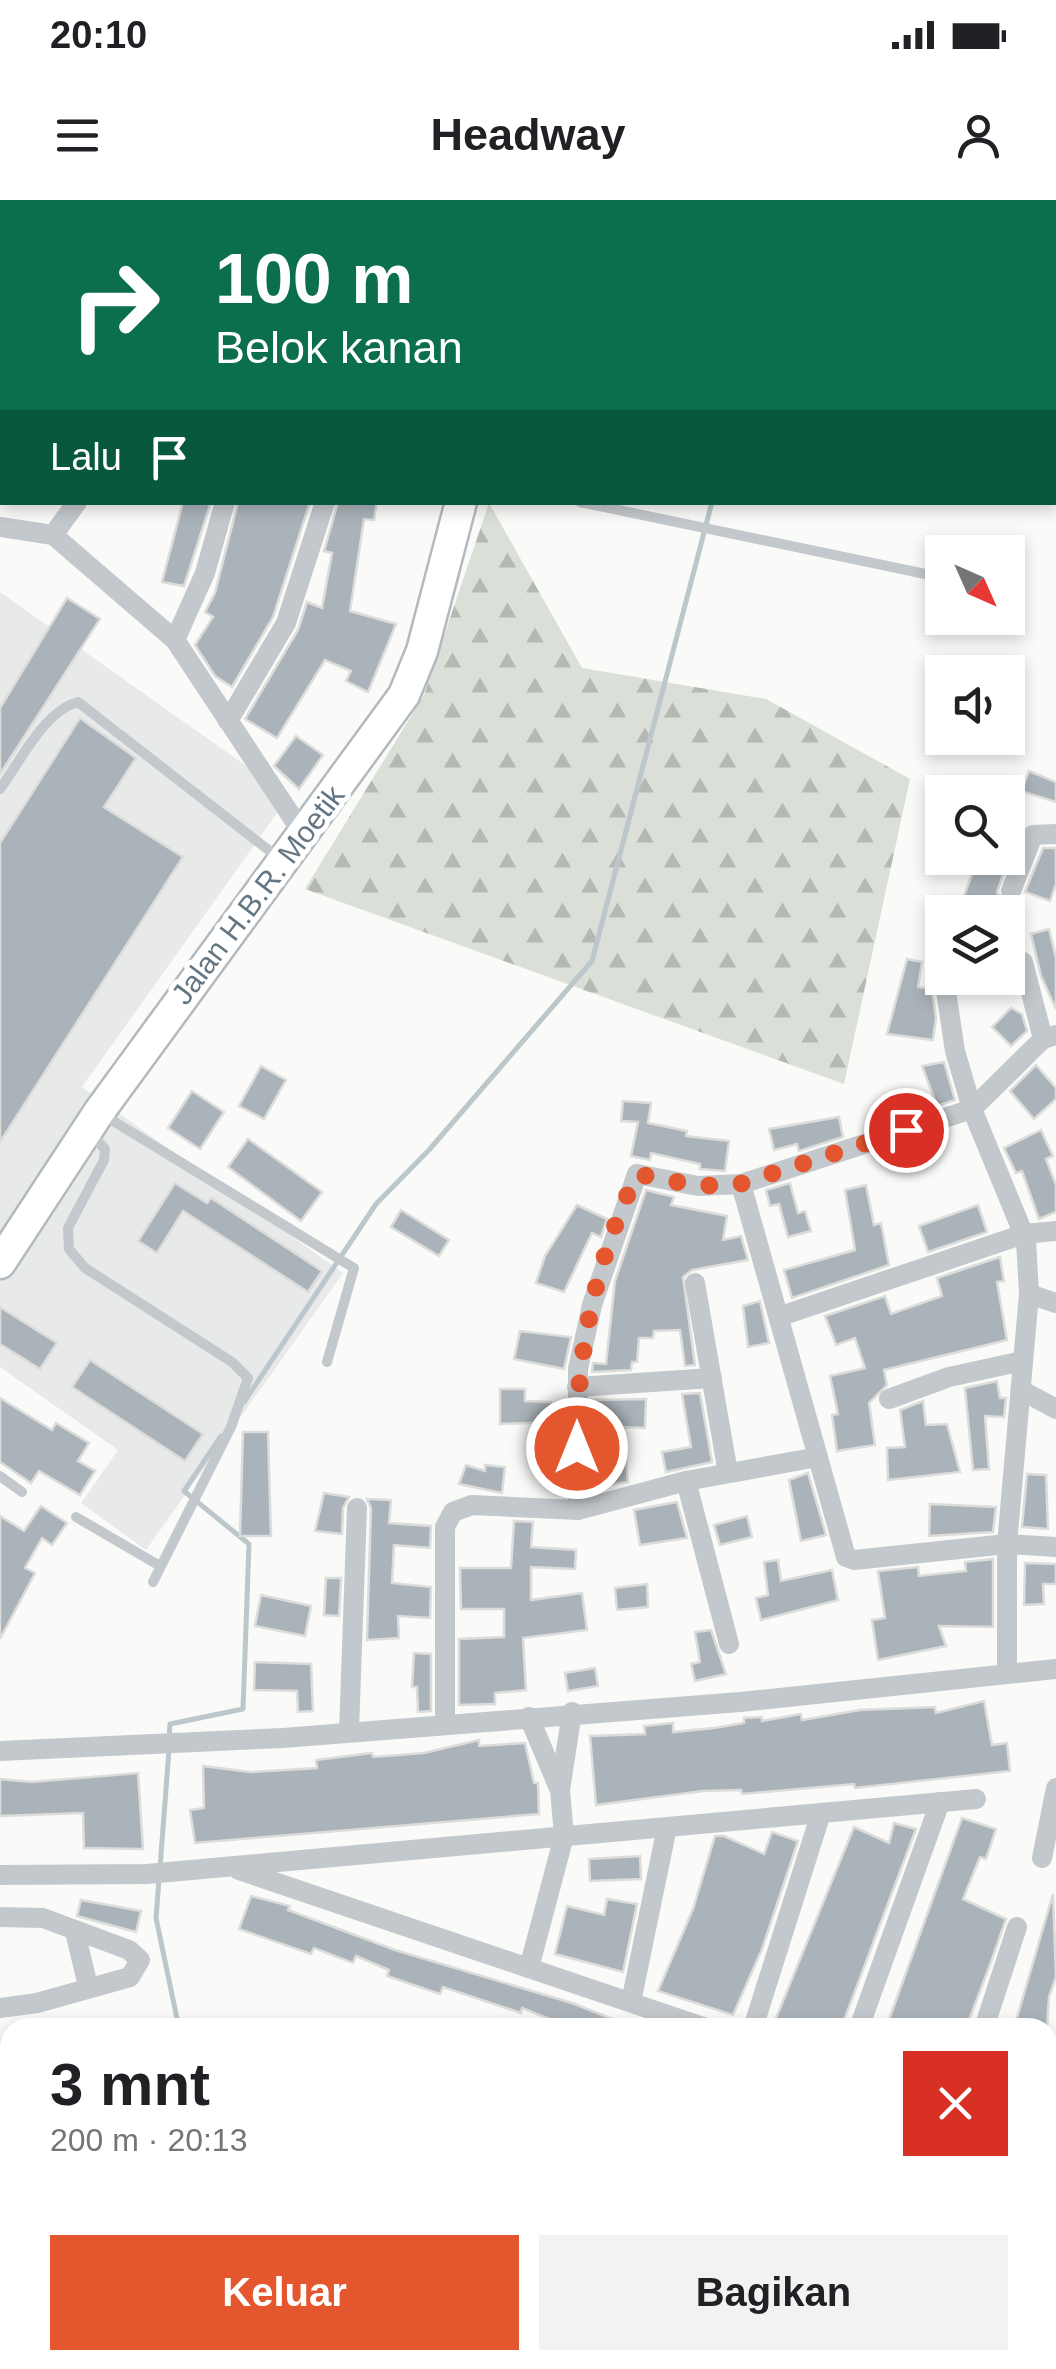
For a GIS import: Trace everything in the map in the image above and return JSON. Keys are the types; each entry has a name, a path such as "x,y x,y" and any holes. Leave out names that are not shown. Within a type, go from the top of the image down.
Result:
{"street":[{"path":"54,535 75,505"},
{"path":"175,640 205,574 224,505"},
{"path":"228,721 286,623 323,505"},
{"name":"Jalan H.B.R. Moetik","path":"0,1262 93,1121 281,860 384,727 409,684 460,505"},
{"path":"0,527 54,535 175,640 302,832"},
{"path":"1011,891 1033,835 1056,834"},
{"path":"578,1510 577,1386 592,1304 637,1174 698,1186 740,1184 972,1109 1050,1037 1025,968"},
{"path":"947,995 955,1051 972,1109 1024,1234 1029,1294 1007,1544 1006,1673"},
{"path":"740,1184 849,1560 1007,1544 1056,1547"},
{"path":"780,1316 1024,1234 1056,1231"},
{"path":"695,1284 728,1473"},
{"path":"1029,1294 1056,1302"},
{"path":"889,1399 949,1378 1023,1361"},
{"path":"577,1386 712,1378"},
{"path":"1021,1390 1056,1409"},
{"path":"445,1722 445,1528 449,1516 472,1504 578,1510 686,1481 818,1457"},
{"path":"686,1481 728,1644"},
{"path":"348,1732 356,1508"},
{"path":"0,1752 348,1732 740,1702 1056,1670"},
{"path":"529,1968 564,1836 560,1790 572,1712"},
{"path":"529,1716 560,1790"},
{"path":"1042,1858 1056,1788"},
{"path":"0,1875 147,1874 976,1799"},
{"path":"863,2018 940,1802"},
{"path":"756,2018 821,1813"},
{"path":"631,2002 666,1827"},
{"path":"230,1866 677,2018"},
{"path":"0,1917 34,1916 129,1950 140,1960 130,1977 37,2003 0,2008"},
{"path":"987,2018 1017,1927"},
{"path":"75,1932 88,1986"}],"lane":[{"path":"595,505 925,574"},
{"path":"0,790 53,717 64,706 78,702 281,860"},
{"path":"93,1121 349,1264 354,1273 327,1362"},
{"path":"93,1121 105,1149 104,1160 68,1228 69,1249 86,1268 245,1372 248,1382 231,1426 153,1582"},
{"path":"0,1476 22,1492"},
{"path":"76,1517 160,1566"}],"shaded area":[{"path":"0,592 289,796 82,1087 343,1273 146,1550 81,1503 118,1450 0,1367"}],"green space":[{"path":"490,505 582,668 766,699 910,779 844,1084 305,889 424,695"}],"building":[{"path":"182,505 210,505 184,586 162,582"},
{"path":"237,505 309,505 273,617 232,687 215,676 195,645 213,617 205,612 215,593"},
{"path":"337,505 376,505 374,520 364,519 350,611 396,624 368,692 346,681 351,671 325,660 277,738 245,719 298,630 307,602 322,608 332,553 324,551"},
{"path":"67,598 100,619 0,774 0,708"},
{"path":"80,718 136,758 104,807 183,857 0,1142 0,843"},
{"path":"296,736 323,755 299,789 274,766"},
{"path":"1029,771 1056,782 1056,802 1025,792"},
{"path":"1043,848 1056,848 1056,884 1050,901 1025,892"},
{"path":"972,875 1003,875 999,895 964,895"},
{"path":"1049,929 1056,958 1056,1009 1041,976 1031,934"},
{"path":"907,959 922,962 918,987 925,988 925,995 933,995 936,1018 933,1040 887,1034"},
{"path":"1011,1008 1022,1014 1027,1031 1011,1046 992,1027"},
{"path":"944,1062 955,1100 937,1106 922,1066"},
{"path":"1036,1065 1056,1088 1056,1099 1034,1119 1010,1091"},
{"path":"261,1066 286,1080 264,1119 239,1106"},
{"path":"192,1091 224,1112 200,1149 168,1128"},
{"path":"623,1101 651,1103 648,1123 687,1131 686,1136 729,1141 725,1171 700,1169 700,1164 651,1153 650,1160 631,1156 638,1122 621,1121"},
{"path":"839,1117 843,1137 799,1151 797,1144 774,1150 769,1129"},
{"path":"1041,1130 1053,1156 1046,1159 1056,1185 1056,1212 1039,1219 1022,1171 1016,1173 1004,1148"},
{"path":"248,1139 322,1192 301,1221 228,1167"},
{"path":"175,1183 207,1203 211,1198 322,1271 308,1292 183,1211 157,1253 138,1241"},
{"path":"790,1183 798,1213 805,1211 811,1231 788,1237 779,1204 770,1206 766,1190"},
{"path":"866,1185 874,1225 881,1223 889,1265 792,1298 784,1270 855,1250 845,1190"},
{"path":"646,1190 674,1197 671,1205 727,1216 723,1240 741,1236 748,1260 692,1270 683,1277 695,1365 685,1366 680,1330 654,1331 653,1338 639,1338 637,1362 632,1362 631,1370 592,1372 593,1363 606,1364 615,1281"},
{"path":"577,1205 607,1219 601,1237 592,1233 564,1292 536,1283 545,1256"},
{"path":"978,1205 987,1232 928,1252 919,1226"},
{"path":"401,1210 449,1240 439,1256 391,1227"},
{"path":"1000,1257 1004,1281 997,1282 1007,1340 884,1370 887,1385 869,1403 875,1445 837,1451 832,1415 838,1414 830,1376 865,1368 855,1338 836,1345 825,1316 885,1296 891,1314 942,1296 937,1278"},
{"path":"760,1301 769,1343 748,1347 743,1306"},
{"path":"0,1307 57,1343 40,1369 0,1344"},
{"path":"520,1331 571,1337 564,1369 514,1359"},
{"path":"90,1360 203,1434 185,1461 72,1387"},
{"path":"997,1381 1000,1398 1006,1398 1004,1417 985,1416 989,1469 973,1470 965,1388"},
{"path":"500,1389 525,1389 525,1401 551,1402 550,1422 500,1424"},
{"path":"700,1393 712,1462 666,1472 662,1452 691,1447 682,1394"},
{"path":"0,1398 52,1430 56,1423 89,1443 78,1461 95,1471 80,1495 39,1471 31,1483 0,1462"},
{"path":"646,1399 645,1428 623,1427 628,1482 604,1485 600,1441 593,1441 592,1400"},
{"path":"923,1401 926,1425 947,1424 960,1472 888,1480 887,1448 905,1447 900,1410"},
{"path":"243,1432 268,1432 271,1536 240,1536"},
{"path":"466,1465 485,1471 485,1465 505,1467 502,1493 459,1484"},
{"path":"808,1473 826,1535 801,1541 789,1480"},
{"path":"1027,1474 1046,1475 1048,1529 1022,1527"},
{"path":"324,1493 349,1497 343,1508 342,1534 315,1531"},
{"path":"367,1499 391,1500 389,1523 431,1526 430,1548 394,1545 392,1583 431,1587 430,1618 398,1616 399,1638 367,1640 371,1508"},
{"path":"677,1502 687,1538 640,1545 634,1510"},
{"path":"930,1504 996,1507 993,1532 929,1536"},
{"path":"41,1506 67,1523 52,1545 42,1538 25,1568 35,1573 0,1639 0,1516 24,1531"},
{"path":"747,1516 752,1537 720,1545 714,1525"},
{"path":"514,1521 533,1522 531,1547 576,1550 575,1569 531,1567 531,1600 582,1593 587,1630 523,1638 526,1690 495,1693 495,1704 459,1705 459,1639 504,1637 504,1609 461,1609 460,1568 511,1568"},
{"path":"993,1559 993,1627 939,1626 946,1646 878,1660 872,1620 885,1618 878,1571 918,1567 919,1576 966,1571 965,1562"},
{"path":"778,1560 781,1581 832,1570 838,1600 761,1620 756,1598 768,1595 764,1562"},
{"path":"1025,1563 1056,1564 1056,1584 1043,1584 1044,1604 1024,1605"},
{"path":"326,1578 341,1578 339,1616 324,1615"},
{"path":"647,1584 648,1607 617,1610 615,1588"},
{"path":"261,1595 311,1606 305,1636 255,1626"},
{"path":"711,1630 726,1674 695,1681 691,1664 700,1662 695,1632"},
{"path":"414,1653 431,1654 431,1711 418,1712 417,1687 412,1687"},
{"path":"255,1662 311,1664 313,1711 298,1712 297,1691 254,1690"},
{"path":"595,1668 598,1686 568,1691 565,1673"},
{"path":"984,1701 992,1745 1007,1743 1010,1771 855,1788 854,1784 742,1794 741,1790 703,1791 596,1805 590,1736 645,1734 644,1726 673,1723 673,1732 744,1723 744,1718 762,1717 762,1721 801,1714 802,1720 860,1710 935,1707 936,1713"},
{"path":"479,1740 479,1746 525,1743 534,1783 538,1783 539,1814 195,1843 190,1810 204,1808 203,1766 250,1772 317,1768 316,1760 372,1753 373,1757 424,1753"},
{"path":"138,1773 143,1849 84,1848 83,1813 0,1816 0,1779 32,1782"},
{"path":"962,1818 996,1829 986,1859 980,1857 963,1899 1006,1919 970,2018 890,2018"},
{"path":"894,1823 916,1829 844,2018 776,2018 854,1827 889,1843"},
{"path":"772,1832 798,1841 762,1949 733,2015 658,1991 693,1909 715,1836 724,1836 764,1854"},
{"path":"640,1856 641,1879 590,1881 589,1859"},
{"path":"1053,1894 1056,1977 1048,2018 1017,2018"},
{"path":"251,1896 290,1906 288,1910 395,1950 610,2018 547,2018 443,1987 440,1994 387,1976 389,1970 356,1956 353,1963 314,1948 311,1954 239,1929"},
{"path":"607,1899 637,1904 623,1972 555,1954 567,1906 604,1915"},
{"path":"81,1900 141,1911 136,1932 77,1916"}],"waterway":[{"path":"244,1402 376,1204 429,1150 592,961 711,505"},
{"path":"169,1739 170,1724 243,1709 249,1544 184,1491 221,1436"},
{"path":"160,1868 169,1750"},
{"path":"159,1879 156,1918 177,2018"}],"route":[{"path":"577,1448 578,1369 586,1330 637,1174 708,1187 740,1184 906,1130"}]}
